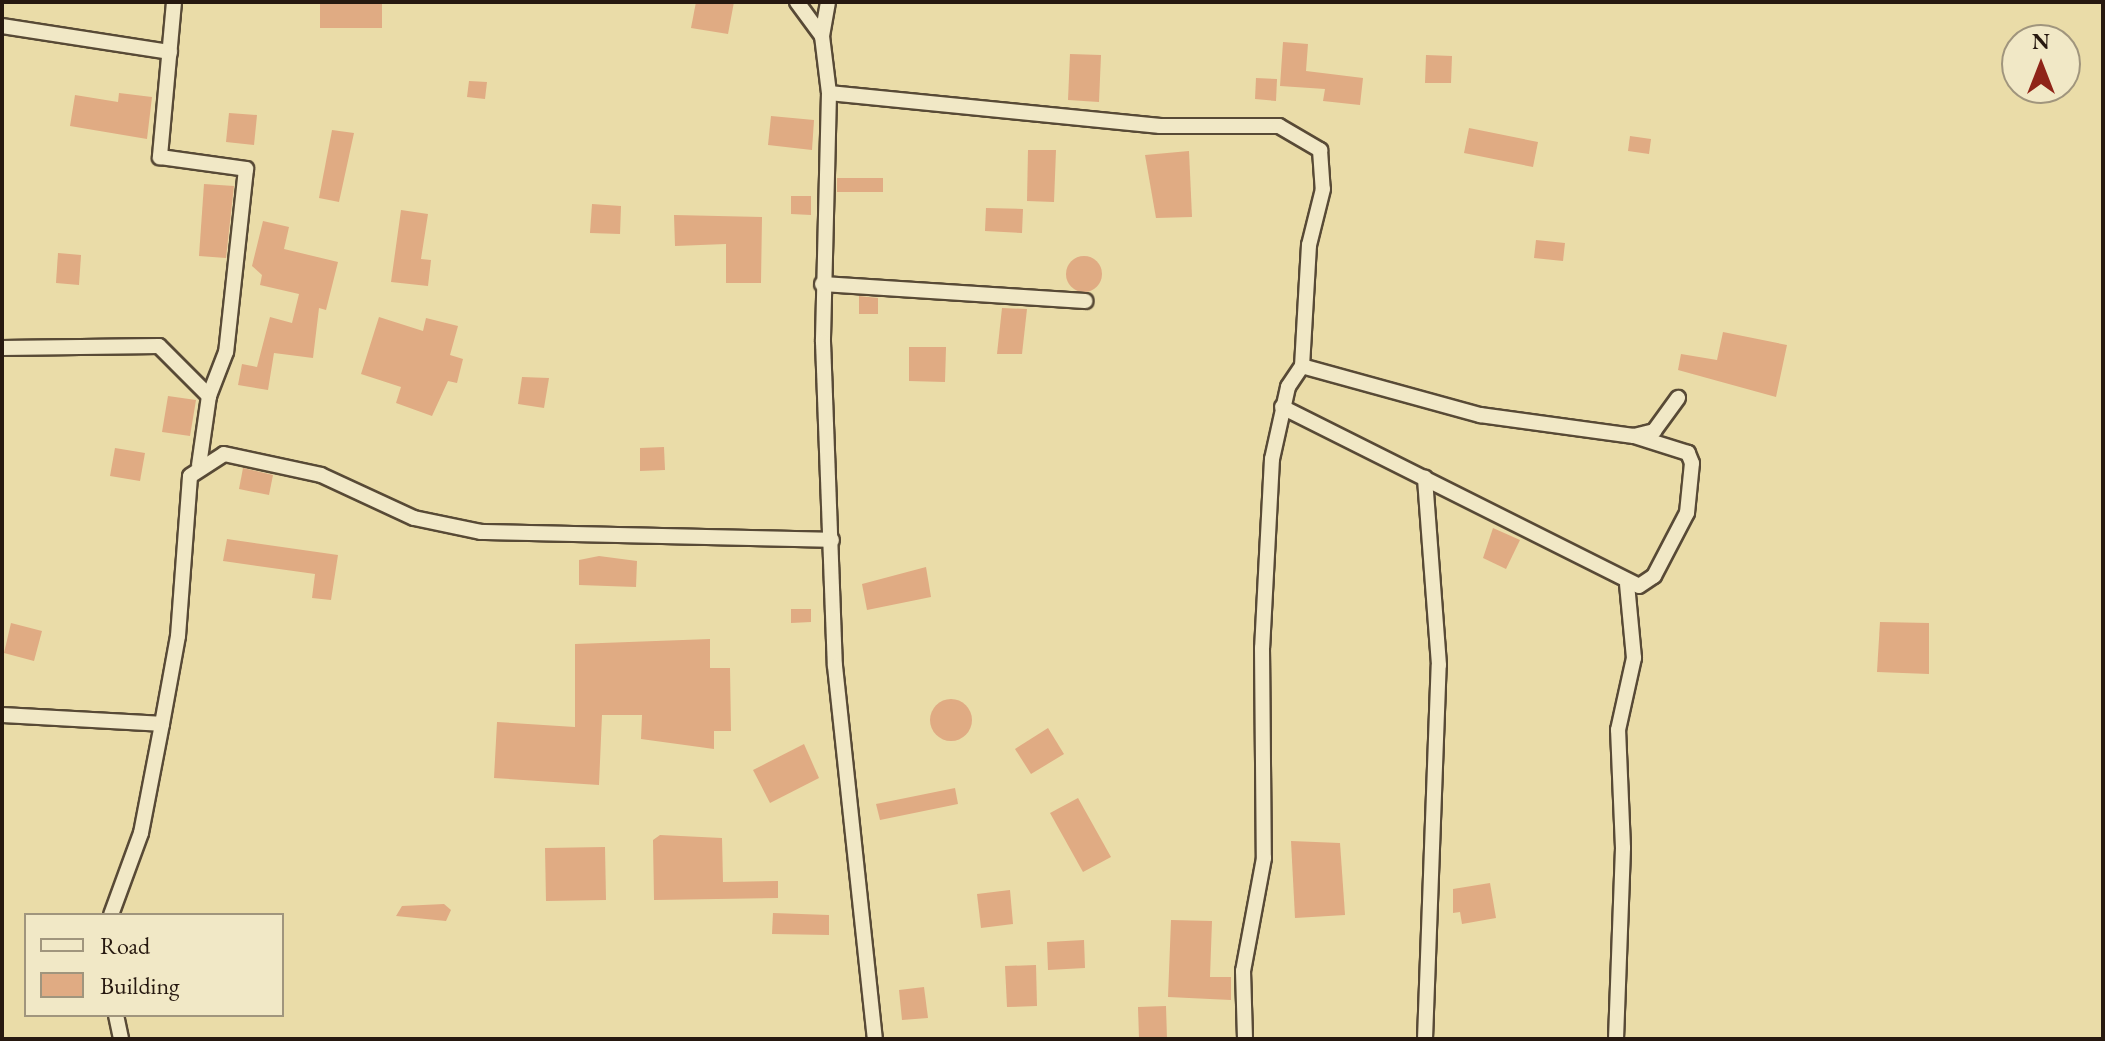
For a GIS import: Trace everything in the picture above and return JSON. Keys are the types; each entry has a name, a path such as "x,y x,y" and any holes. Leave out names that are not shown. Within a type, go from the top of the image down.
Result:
{"street":[{"path":"174,2 160,157 246,169 226,352 209,396 199,465"},
{"path":"797,2 822,36"},
{"path":"828,2 822,36 829,93 822,284 842,768 875,1039"},
{"path":"2,26 170,52"},
{"path":"829,93 1146,125 1249,123 1306,136 1325,168 1309,245 1302,366 1282,407 1272,459 1262,648 1264,858 1243,971 1245,1039"},
{"path":"822,284 1085,301"},
{"path":"2,348 159,346 209,396"},
{"path":"1282,407 1627,584 1654,576 1693,485 1688,453 1634,436 1480,415 1302,366"},
{"path":"1634,436 1654,431 1678,398"},
{"path":"112,913 141,833 178,636 190,476 199,465 224,454 321,475 414,518 481,532 832,540"},
{"path":"1425,478 1439,665 1425,1039"},
{"path":"1616,1039 1623,848 1618,730 1634,658 1627,584"},
{"path":"2,715 162,724"},
{"path":"116,1017 121,1039"}],"building":[{"path":"320,2 382,2 382,28 320,28"},
{"path":"696,2 734,2 728,34 691,28"},
{"path":"1283,42 1308,44 1306,71 1363,78 1360,105 1323,101 1325,89 1280,86"},
{"path":"1070,54 1101,55 1099,102 1068,100"},
{"path":"1426,55 1452,56 1451,83 1425,83"},
{"path":"1256,78 1277,79 1276,101 1255,99"},
{"path":"469,81 487,82 485,99 467,97"},
{"path":"119,93 152,97 147,139 70,126 75,95 118,102"},
{"path":"229,113 257,115 254,145 226,142"},
{"path":"771,116 814,120 812,150 768,145"},
{"path":"1469,128 1538,142 1533,167 1464,153"},
{"path":"332,130 354,133 339,202 319,198"},
{"path":"1630,136 1651,139 1649,154 1628,151"},
{"path":"1028,150 1056,150 1054,202 1027,201"},
{"path":"1189,151 1192,217 1156,218 1145,155"},
{"path":"837,178 883,178 883,192 837,192"},
{"path":"204,184 234,186 226,258 199,256"},
{"path":"791,196 811,196 811,215 791,214"},
{"path":"592,204 621,206 620,234 590,233"},
{"path":"986,208 1023,209 1022,233 985,231"},
{"path":"401,210 428,214 421,259 431,260 428,286 391,282"},
{"path":"674,215 762,217 761,283 726,283 726,244 675,246"},
{"path":"263,221 289,227 284,249 338,262 326,310 319,308 313,358 274,353 268,390 238,385 242,364 257,367 270,317 292,323 299,294 260,285 262,275 252,266"},
{"path":"1536,240 1565,243 1563,261 1534,258"},
{"path":"58,253 81,255 79,285 56,283"},
{"path":"1084,256 1097,261 1102,274 1097,287 1084,292 1071,287 1066,274 1071,261"},
{"path":"859,296 878,298 878,314 859,314"},
{"path":"1002,308 1027,309 1022,354 997,354"},
{"path":"379,317 423,331 426,318 458,326 450,355 463,359 457,383 448,381 432,416 396,403 401,387 361,374"},
{"path":"1723,332 1787,345 1776,397 1678,370 1681,354 1717,360"},
{"path":"909,347 946,347 945,382 909,381"},
{"path":"522,377 549,378 544,408 518,404"},
{"path":"168,396 196,400 190,436 162,432"},
{"path":"664,447 665,470 640,471 640,448"},
{"path":"115,448 145,453 140,481 110,476"},
{"path":"243,468 273,475 269,495 239,489"},
{"path":"1493,528 1520,540 1506,569 1483,558"},
{"path":"227,539 338,555 331,600 312,598 315,574 223,561"},
{"path":"599,556 637,561 636,587 579,585 579,560"},
{"path":"926,567 931,597 867,610 862,584"},
{"path":"791,609 811,609 811,622 791,623"},
{"path":"1880,622 1929,623 1929,674 1877,672"},
{"path":"11,623 42,631 34,661 4,653"},
{"path":"710,639 710,668 730,668 731,731 714,731 714,749 641,739 642,715 602,715 599,785 494,778 497,722 575,727 575,644"},
{"path":"951,699 966,705 972,720 966,735 951,741 936,735 930,720 936,705"},
{"path":"1048,728 1064,754 1031,774 1015,749"},
{"path":"804,744 819,778 770,803 753,770"},
{"path":"955,788 958,804 880,820 876,804"},
{"path":"1078,798 1111,857 1083,872 1050,813"},
{"path":"660,835 722,838 723,882 778,881 778,898 654,900 653,840"},
{"path":"1291,841 1340,843 1345,915 1295,918"},
{"path":"605,847 606,900 546,901 545,848"},
{"path":"1490,883 1496,918 1462,924 1460,912 1453,913 1453,889"},
{"path":"1010,890 1013,924 981,928 977,894"},
{"path":"444,904 451,910 446,921 396,916 402,906"},
{"path":"773,913 829,915 829,935 772,934"},
{"path":"1171,920 1212,921 1210,977 1231,977 1231,1000 1168,997"},
{"path":"1084,940 1085,968 1048,970 1047,942"},
{"path":"1036,965 1037,1006 1007,1007 1005,966"},
{"path":"924,987 928,1018 902,1020 899,990"},
{"path":"1166,1006 1167,1039 1139,1039 1138,1007"}]}
